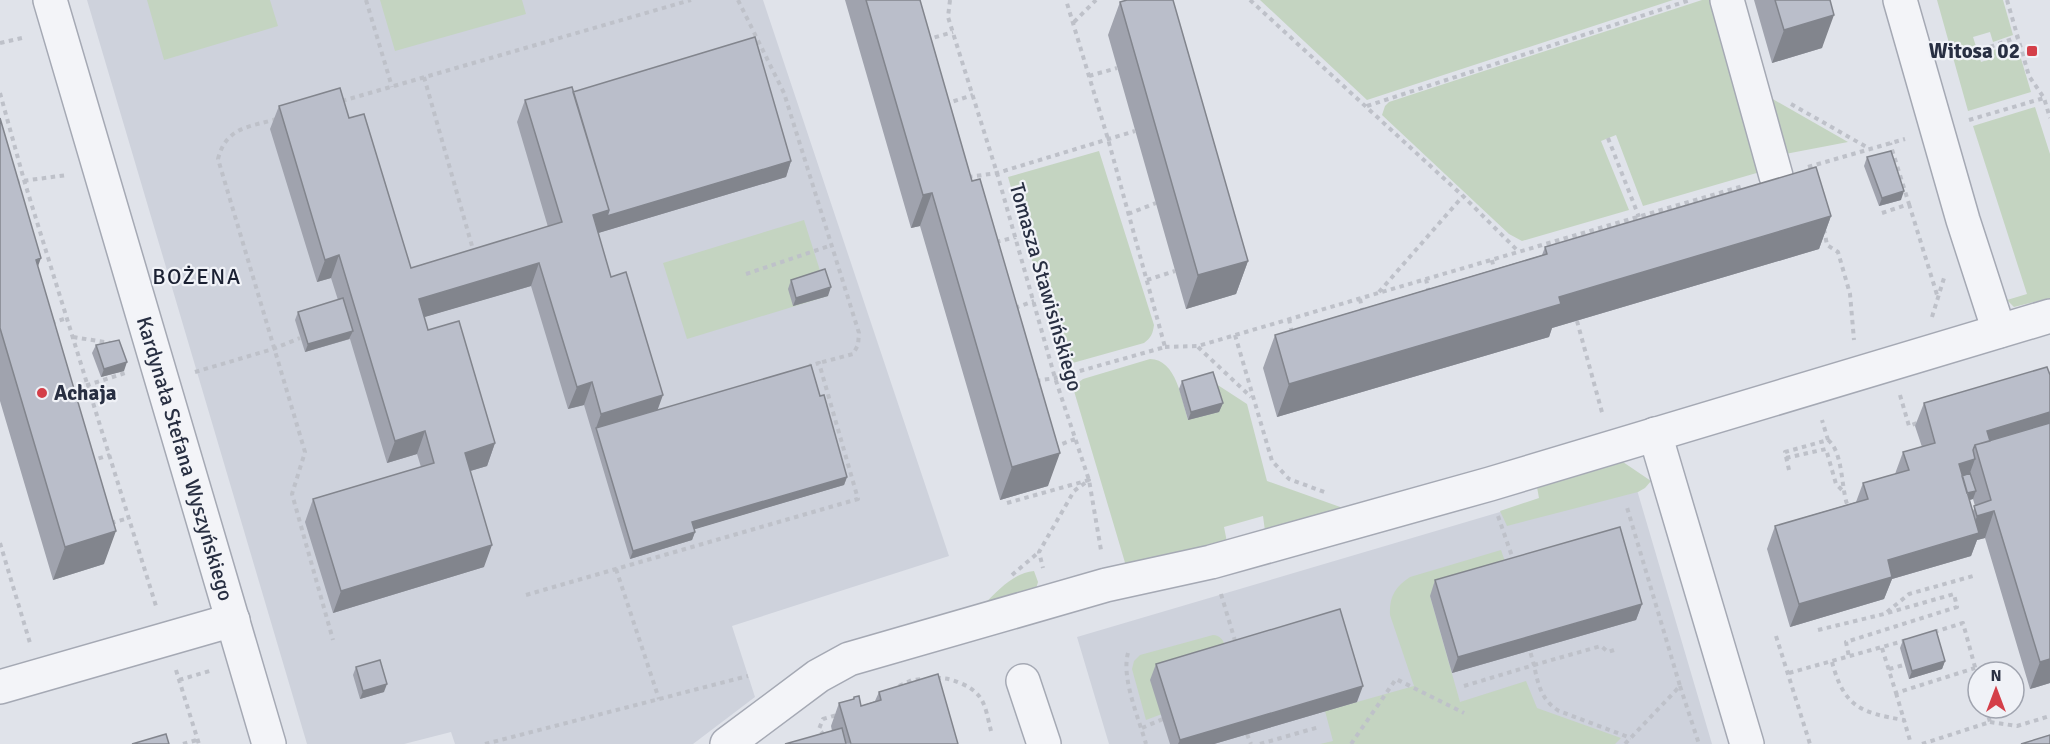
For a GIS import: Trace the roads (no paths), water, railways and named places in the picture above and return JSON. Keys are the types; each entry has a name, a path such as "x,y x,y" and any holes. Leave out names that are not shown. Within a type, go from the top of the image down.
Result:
{"street":[{"name":"Kardynała Stefana Wyszyńskiego","path":"50,0 269,744"},
{"path":"1727,0 1776,176"},
{"path":"1900,0 1936,129 1999,331"},
{"path":"727,744 818,676 849,659 1107,585 1211,562 1480,487 2050,316"},
{"path":"1655,434 1748,744"},
{"path":"0,687 233,620"},
{"path":"1023,681 1044,744"}],"place":[{"name":"Witosa 02","path":"2032,51"},
{"name":"Achaja","path":"42,393"}],"district":[{"name":"BOŻENA","path":"197,276"}]}
